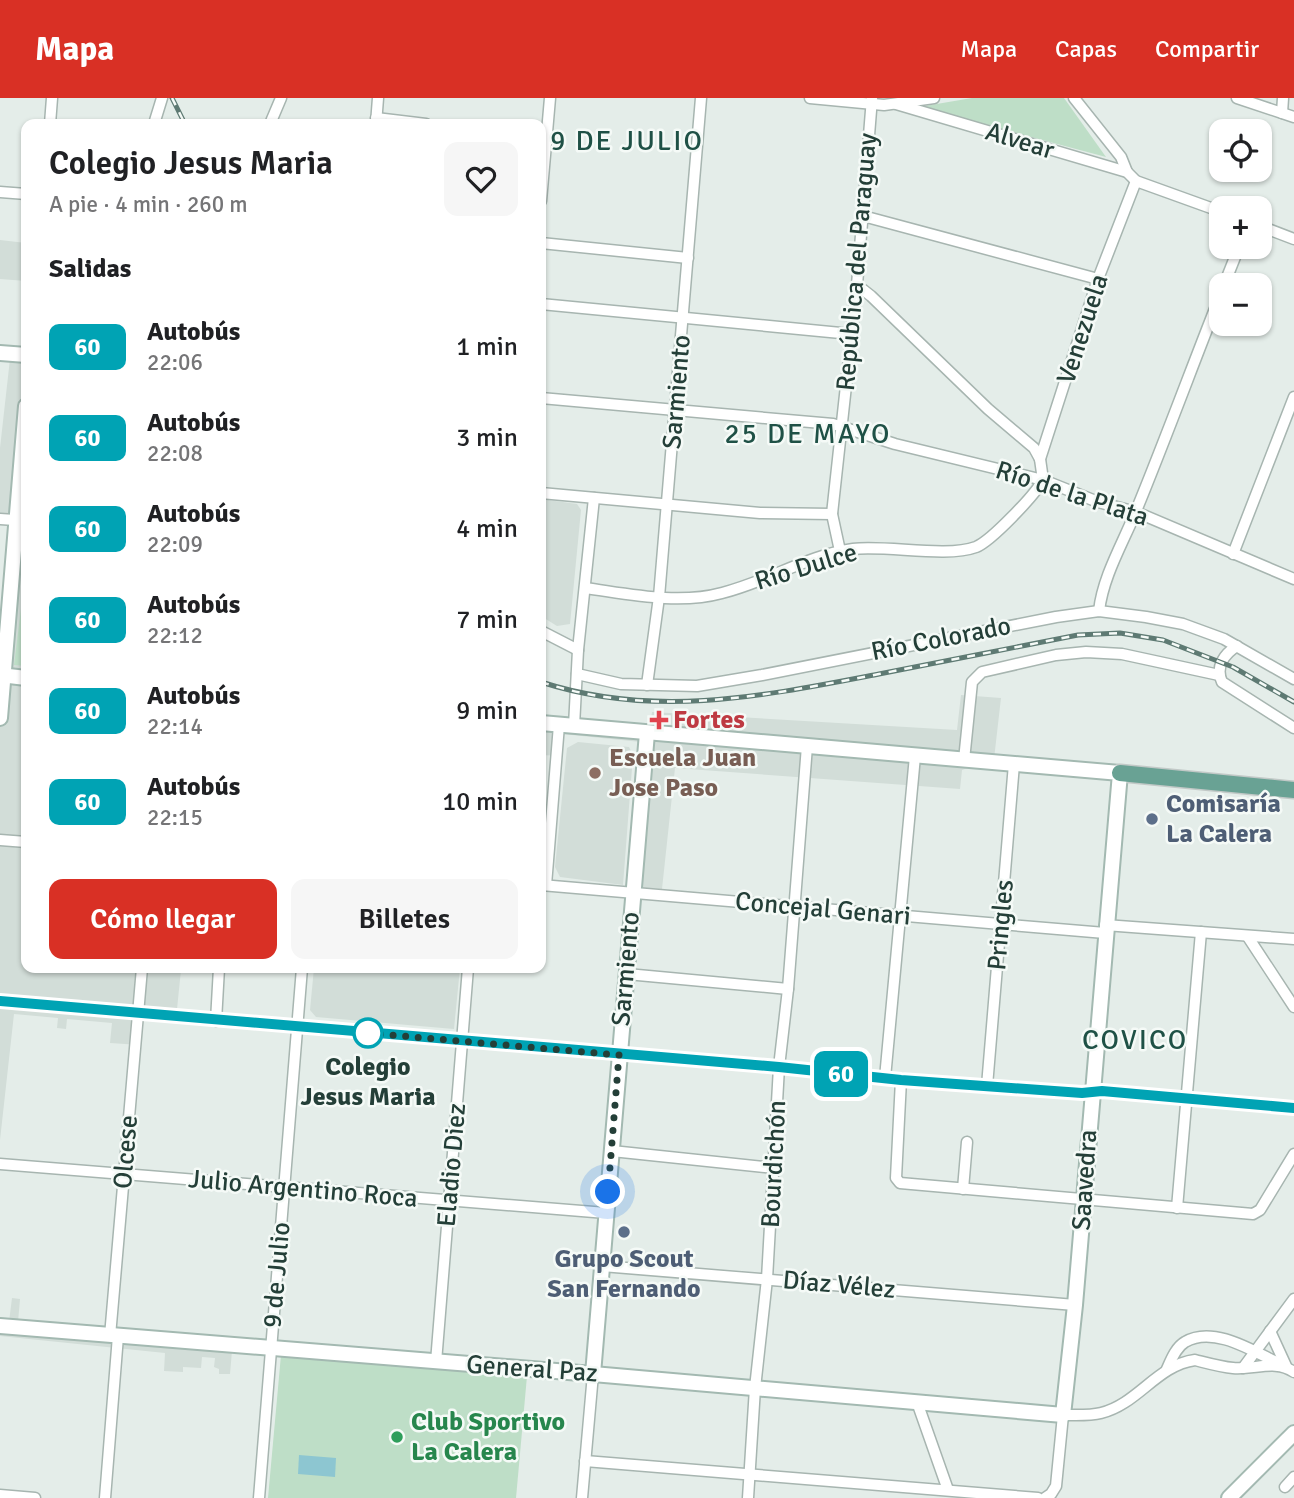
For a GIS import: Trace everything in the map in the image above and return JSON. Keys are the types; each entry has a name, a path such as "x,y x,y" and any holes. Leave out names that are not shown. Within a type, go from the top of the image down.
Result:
{"main road":[{"path":"1120,773 1294,790"}],"street":[{"path":"50,119 52,98"},
{"path":"272,119 281,98"},
{"path":"376,119 378,98"},
{"path":"546,125 550,98"},
{"name":"Sarmiento","path":"647,685 659,597 701,98"},
{"name":"Alvear","path":"810,98 896,104 1126,172 1136,181 1209,207"},
{"path":"896,104 934,98"},
{"path":"1074,98 1121,157 1126,172"},
{"path":"1237,98 1294,117"},
{"path":"1282,113 1283,98"},
{"path":"155,119 160,99"},
{"name":"República del Paraguay","path":"840,551 832,514 857,285 871,101"},
{"name":"Venezuela","path":"1043,480 1040,459 1098,279 1136,181"},
{"path":"0,192 21,194"},
{"path":"863,216 1098,279"},
{"path":"1272,231 1294,239"},
{"path":"546,244 688,258"},
{"path":"857,285 988,409 1034,448 1040,459"},
{"path":"546,304 851,334"},
{"path":"1099,611 1100,599 1108,578 1209,324"},
{"path":"0,353 21,355"},
{"path":"1233,554 1294,397"},
{"name":"Río de la Plata","path":"546,398 843,427 895,444 1043,480 1098,502 1136,512 1294,579"},
{"path":"0,718 8,520 21,438"},
{"name":"Río Dulce","path":"585,589 693,598 723,593 840,551 864,548 951,550 979,546 1035,493 1043,480"},
{"path":"546,493 760,513 832,514"},
{"path":"575,726 578,650 594,498"},
{"name":"Río Colorado","path":"577,674 621,684 697,686 1099,611 1183,624 1237,646 1294,679"},
{"path":"546,634 578,650"},
{"path":"1237,646 1221,661 1219,675 1227,687 1294,728"},
{"path":"964,760 972,682 982,672 1056,655 1104,652 1219,675"},
{"path":"2,676 21,678"},
{"path":"546,724 1120,773"},
{"path":"546,855 559,725"},
{"name":"Sarmiento","path":"582,1498 647,733"},
{"name":"Bourdichón","path":"748,1498 755,1388 767,1279 779,1067 788,989 807,746"},
{"path":"885,1078 915,756"},
{"name":"Pringles","path":"987,1086 1014,765"},
{"name":"Saavedra","path":"1045,1498 1056,1486 1075,1305 1120,773"},
{"path":"0,840 21,842"},
{"name":"Concejal Genari","path":"546,885 1001,925 1201,932 1294,939"},
{"path":"1294,928 1294,939"},
{"path":"1177,1208 1201,932"},
{"path":"1248,937 1294,1007"},
{"name":"Olcese","path":"105,1498 124,1174 142,973"},
{"path":"216,1021 219,973"},
{"name":"9 de Julio","path":"259,1498 302,973"},
{"name":"Eladio Diez","path":"436,1362 468,973"},
{"path":"626,974 788,989"},
{"path":"0,1001 779,1067 901,1080 1092,1091 1294,1108"},
{"path":"901,1080 897,1181 963,1189 1257,1213 1294,1154"},
{"path":"963,1189 967,1142"},
{"path":"612,1150 774,1168"},
{"name":"Julio Argentino Roca","path":"0,1164 606,1213"},
{"name":"Díaz Vélez","path":"602,1266 1075,1305"},
{"path":"1243,1368 1294,1299"},
{"name":"General Paz","path":"0,1326 1063,1415"},
{"path":"1270,1331 1290,1369"},
{"path":"1063,1415 1091,1415 1110,1410 1141,1391 1166,1369 1185,1342 1198,1338 1226,1339 1290,1369"},
{"path":"1166,1369 1195,1360 1243,1368 1265,1365 1290,1369"},
{"path":"916,1402 948,1490"},
{"path":"1229,1498 1294,1433"},
{"path":"585,1461 1038,1498"},
{"path":"1285,1487 1294,1477"},
{"path":"0,1495 35,1498"}],"shaded area":[{"path":"0,240 21,242 21,281 0,279"},
{"path":"11,350 21,351 21,973 181,973 177,1009 144,1007 140,1045 110,1043 112,1023 67,1019 66,1029 57,1028 58,1018 14,1014 0,1140 0,637 10,517 0,515 0,448"},
{"path":"546,500 577,504 581,510 570,624 557,626 546,619"},
{"path":"961,695 1001,698 994,759 962,770 960,789 675,768 662,889 628,887 641,742 562,734 560,756 546,755 546,717 650,726 652,712 957,730"},
{"path":"578,742 629,747 633,755 623,885 560,877 555,867 567,748"},
{"path":"314,973 460,973 454,1029 316,1017 310,1010"},
{"path":"12,1298 20,1299 18,1322 233,1339 230,1374 219,1374 219,1369 214,1367 215,1358 202,1357 201,1368 183,1367 183,1372 164,1371 165,1353 0,1336 0,1322 9,1322"}],"green space":[{"path":"972,98 1064,98 1106,157 919,107"},
{"path":"21,609 21,666 14,665"},
{"name":"Club Sportivo La Calera","path":"281,1355 527,1376 516,1498 268,1498"}],"water":[{"path":"299,1455 336,1458 335,1477 298,1474"}],"railway":[{"path":"172,98 182,119"},
{"path":"546,683 584,693 626,699 668,702 710,700 794,690 1078,635 1120,633 1163,640 1233,667 1294,702"}],"bus line":[{"name":"60","path":"0,1001 779,1067 901,1080 1082,1093 1102,1091 1294,1108"}],"place":[{"name":"Fortes","path":"659,720"},
{"name":"Escuela Juan Jose Paso","path":"595,773"},
{"name":"Comisaría La Calera","path":"1152,819"},
{"name":"Colegio Jesus Maria","path":"368,1033"},
{"name":"Grupo Scout San Fernando","path":"624,1232"},
{"name":"Club Sportivo La Calera","path":"397,1437"}],"district":[{"name":"9 DE JULIO","path":"627,141"},
{"name":"25 DE MAYO","path":"808,434"},
{"name":"COVICO","path":"1135,1040"}],"route":[{"path":"368,1033 619,1055 608,1192"}]}
